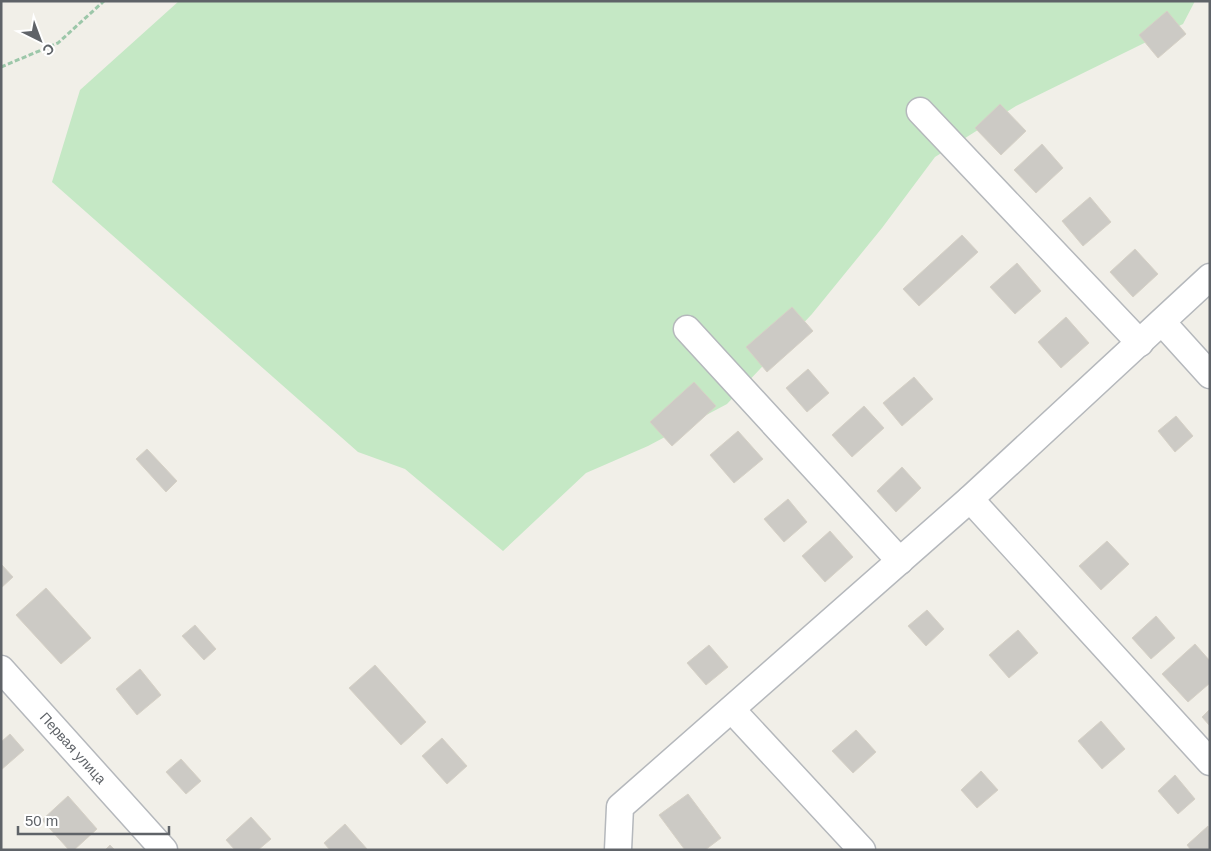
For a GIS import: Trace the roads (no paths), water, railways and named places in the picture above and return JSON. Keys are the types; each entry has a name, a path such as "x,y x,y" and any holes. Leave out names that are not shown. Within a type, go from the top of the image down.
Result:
{"street":[{"path":"920,111 1140,343"},
{"path":"618,850 620,807 970,499 1210,276"},
{"path":"1162,322 1210,375"},
{"path":"686,329 900,561"},
{"path":"970,499 1210,762"},
{"name":"Первая улица","path":"1,669 164,850"},
{"path":"732,710 862,850"}]}
